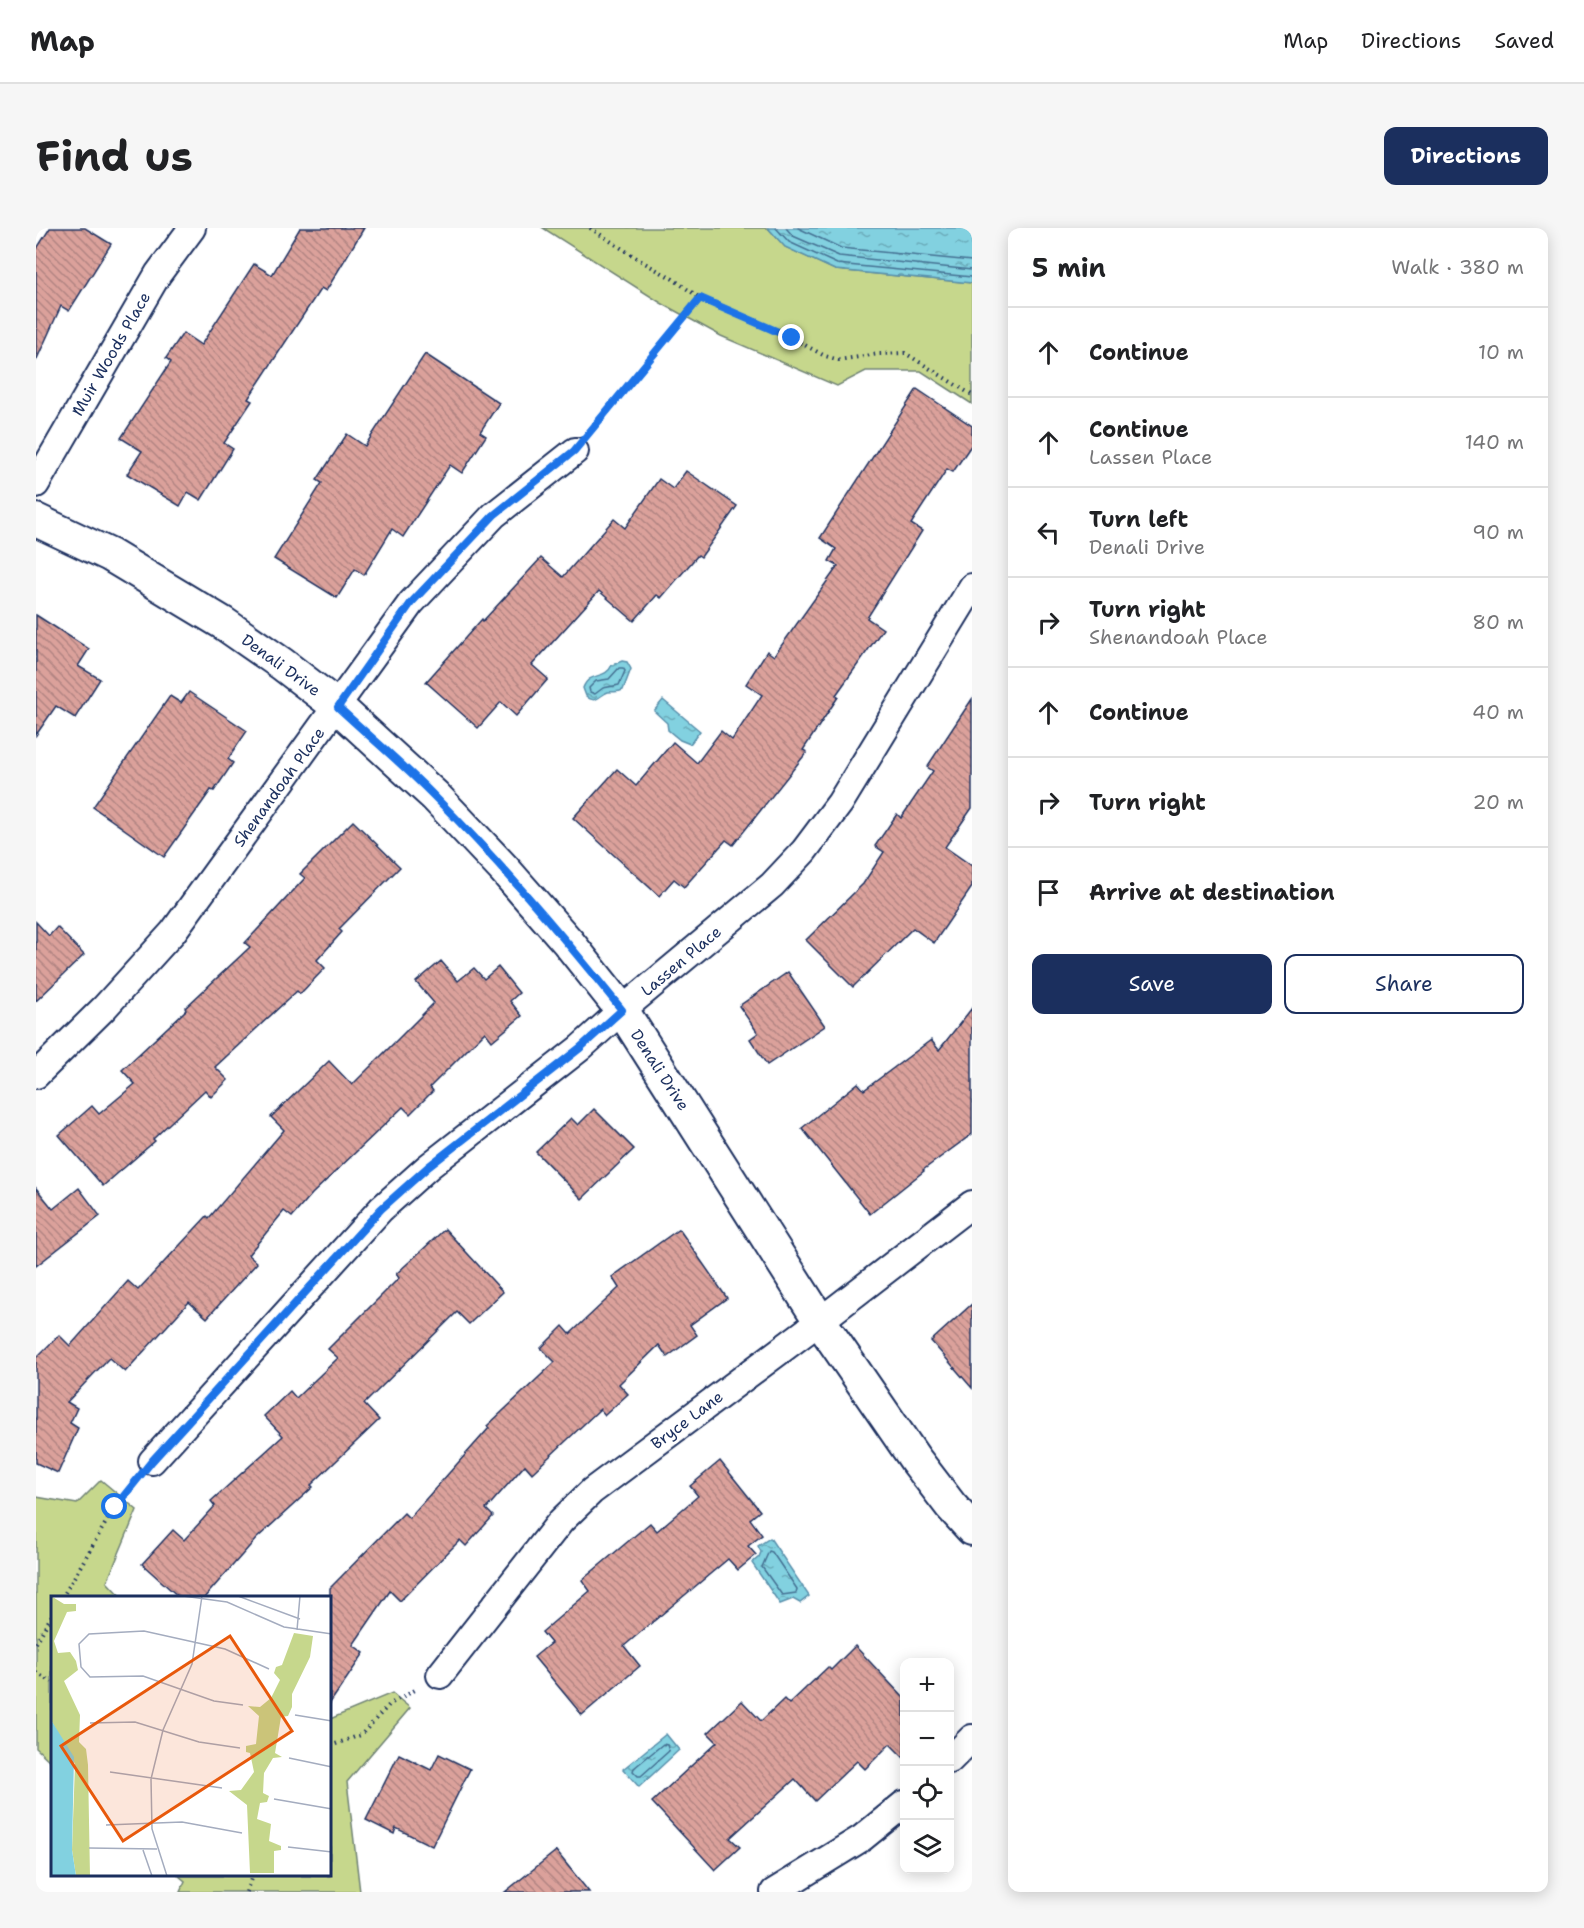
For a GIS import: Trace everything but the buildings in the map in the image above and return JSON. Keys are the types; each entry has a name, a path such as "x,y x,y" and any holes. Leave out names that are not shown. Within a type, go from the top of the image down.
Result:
{"street":[{"name":"Muir Woods Place","path":"36,484 158,274 192,228"},
{"name":"Shenandoah Place","path":"36,1075 104,1008 173,932 338,707 411,603 494,515 574,451"},
{"name":"Denali Drive","path":"36,520 110,555 223,623 282,664 338,707 435,796 504,869 568,942 622,1010 820,1322 915,1459 972,1529"},
{"name":"Lassen Place","path":"152,1461 381,1209 428,1167 580,1048 772,885 804,851 840,803 972,587"},
{"name":"Bryce Lane","path":"440,1675 561,1521 592,1491 820,1322 972,1204"},
{"path":"954,1756 972,1738"},
{"path":"774,1892 862,1838 900,1807"}],"path":[{"path":"590,228 700,298 792,338 825,356 839,360 878,354 905,353 972,394"},
{"path":"574,451 700,298"},
{"path":"63,1596 115,1507 152,1461"},
{"path":"36,1643 51,1617"},
{"path":"36,1673 51,1681"},
{"path":"332,1745 361,1735 390,1704 440,1675"},
{"path":"246,1892 251,1877"}],"green space":[{"path":"543,228 768,228 785,247 835,270 972,283 972,404 921,371 866,371 837,386 721,336 661,303"},
{"path":"101,1480 137,1510 107,1582 120,1596 51,1596 51,1762 36,1748 36,1497 77,1504"},
{"path":"392,1693 410,1708 347,1782 360,1892 180,1892 185,1881 180,1877 332,1877 332,1718"}],"water":[{"path":"768,228 972,228 972,283 835,270 785,247"},
{"path":"622,661 627,662 631,669 623,690 608,692 595,699 589,699 583,688 586,683 593,677 606,673 612,665"},
{"path":"663,700 700,731 690,744 680,740 668,730 667,723 654,711"},
{"path":"770,1538 809,1596 800,1603 793,1599 780,1604 752,1563 761,1552 758,1546"},
{"path":"666,1734 679,1750 639,1787 623,1769"}],"route":[{"path":"115,1507 152,1461 381,1209 428,1167 580,1048 622,1010 568,942 504,869 435,796 338,707 411,603 494,515 574,451 700,298 792,338"}]}
